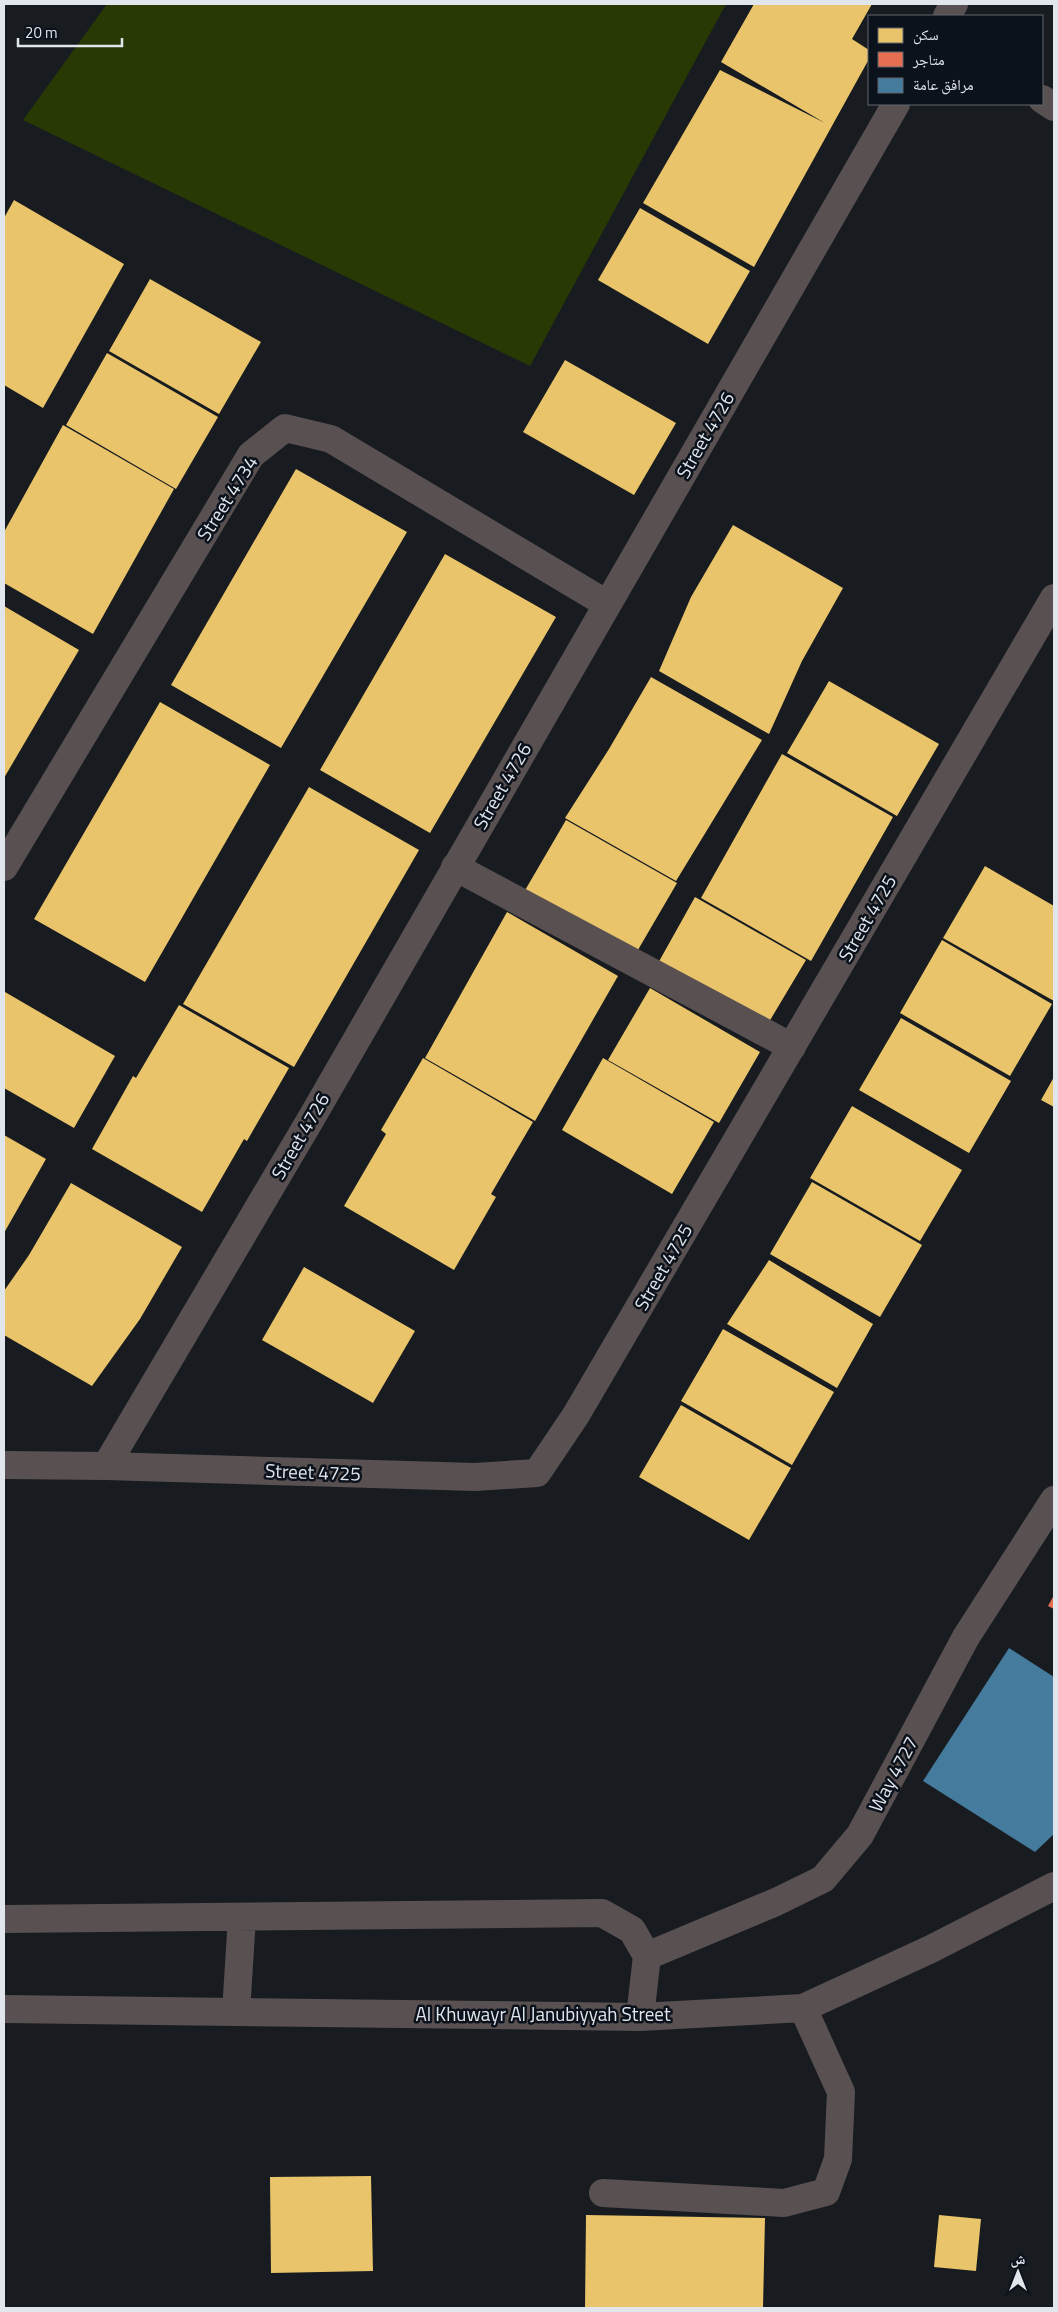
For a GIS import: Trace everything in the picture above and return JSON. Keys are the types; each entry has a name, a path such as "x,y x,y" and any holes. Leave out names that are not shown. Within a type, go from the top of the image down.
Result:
{"street":[{"path":"948,15 954,4"},
{"path":"1043,100 1054,106"},
{"name":"Street 4726","path":"106,1466 312,1117 895,105"},
{"name":"Street 4734","path":"4,868 251,455 285,428 331,439 607,604"},
{"name":"Street 4725","path":"4,1465 106,1466 475,1478 537,1473 576,1415 1054,598"},
{"path":"456,867 792,1047"},
{"name":"Way 4727","path":"647,1956 776,1902 822,1879 860,1835 966,1638 1054,1500"},
{"name":"Al Khuwayr Al Janubiyyah Street","path":"4,2008 640,2017 804,2008 931,1949 1054,1886"},
{"path":"4,1919 602,1913 632,1930 647,1956 640,2017"},
{"path":"236,2012 242,1917"},
{"path":"604,2193 784,2203 826,2192 838,2160 841,2092 804,2008"}],"green space":[{"path":"107,4 726,4 530,366 23,120"}],"building: سكن":[{"path":"754,4 872,4 852,39 868,49 868,61 754,267 643,203 720,70 825,123 721,62"},
{"path":"14,200 124,264 43,408 4,385 4,218"},
{"path":"640,208 750,271 708,344 598,280"},
{"path":"150,279 261,342 219,414 109,351"},
{"path":"107,353 218,417 176,489 66,425"},
{"path":"565,360 676,423 634,495 523,432"},
{"path":"63,425 174,489 93,634 4,583 4,532"},
{"path":"296,469 407,532 281,748 171,685"},
{"path":"733,525 843,588 802,661 769,734 659,671 691,597"},
{"path":"445,554 556,617 430,833 320,770"},
{"path":"4,606 79,650 4,778"},
{"path":"651,677 762,740 676,881 565,818 609,749"},
{"path":"829,681 939,744 897,816 787,753"},
{"path":"160,702 270,765 145,982 34,919"},
{"path":"782,754 893,817 811,961 701,898"},
{"path":"309,787 419,850 294,1067 183,1004"},
{"path":"566,820 677,883 635,955 524,892"},
{"path":"985,866 1054,906 1054,1001 943,938"},
{"path":"695,897 806,960 766,1027 657,965"},
{"path":"507,912 618,976 535,1121 425,1058"},
{"path":"942,940 1052,1004 1010,1076 900,1013"},
{"path":"650,988 760,1052 719,1123 608,1060"},
{"path":"5,992 115,1056 74,1128 4,1088"},
{"path":"179,1005 289,1068 247,1141 244,1139 202,1212 92,1149 133,1076 136,1078"},
{"path":"901,1018 1011,1081 969,1153 859,1090"},
{"path":"423,1058 533,1122 491,1194 496,1197 454,1270 344,1206 386,1134 381,1130"},
{"path":"603,1058 714,1122 672,1194 562,1130"},
{"path":"1054,1077 1054,1107 1041,1100"},
{"path":"852,1106 962,1170 920,1241 810,1178"},
{"path":"4,1135 46,1159 4,1233"},
{"path":"812,1182 922,1245 880,1317 770,1254"},
{"path":"71,1183 182,1247 140,1319 92,1386 4,1335 4,1291 29,1255"},
{"path":"769,1260 873,1324 837,1388 727,1324"},
{"path":"304,1267 415,1331 373,1403 262,1340"},
{"path":"723,1329 834,1392 792,1465 681,1401"},
{"path":"681,1405 791,1468 749,1540 639,1477"},
{"path":"371,2176 373,2271 271,2273 270,2177"},
{"path":"586,2215 765,2218 763,2308 585,2308"},
{"path":"939,2215 981,2219 976,2271 934,2267"}],"building: متاجر":[{"path":"1054,1595 1054,1609 1048,1606"}],"building: مرافق عامة":[{"path":"1009,1648 1054,1677 1054,1834 1035,1852 923,1781"}]}
